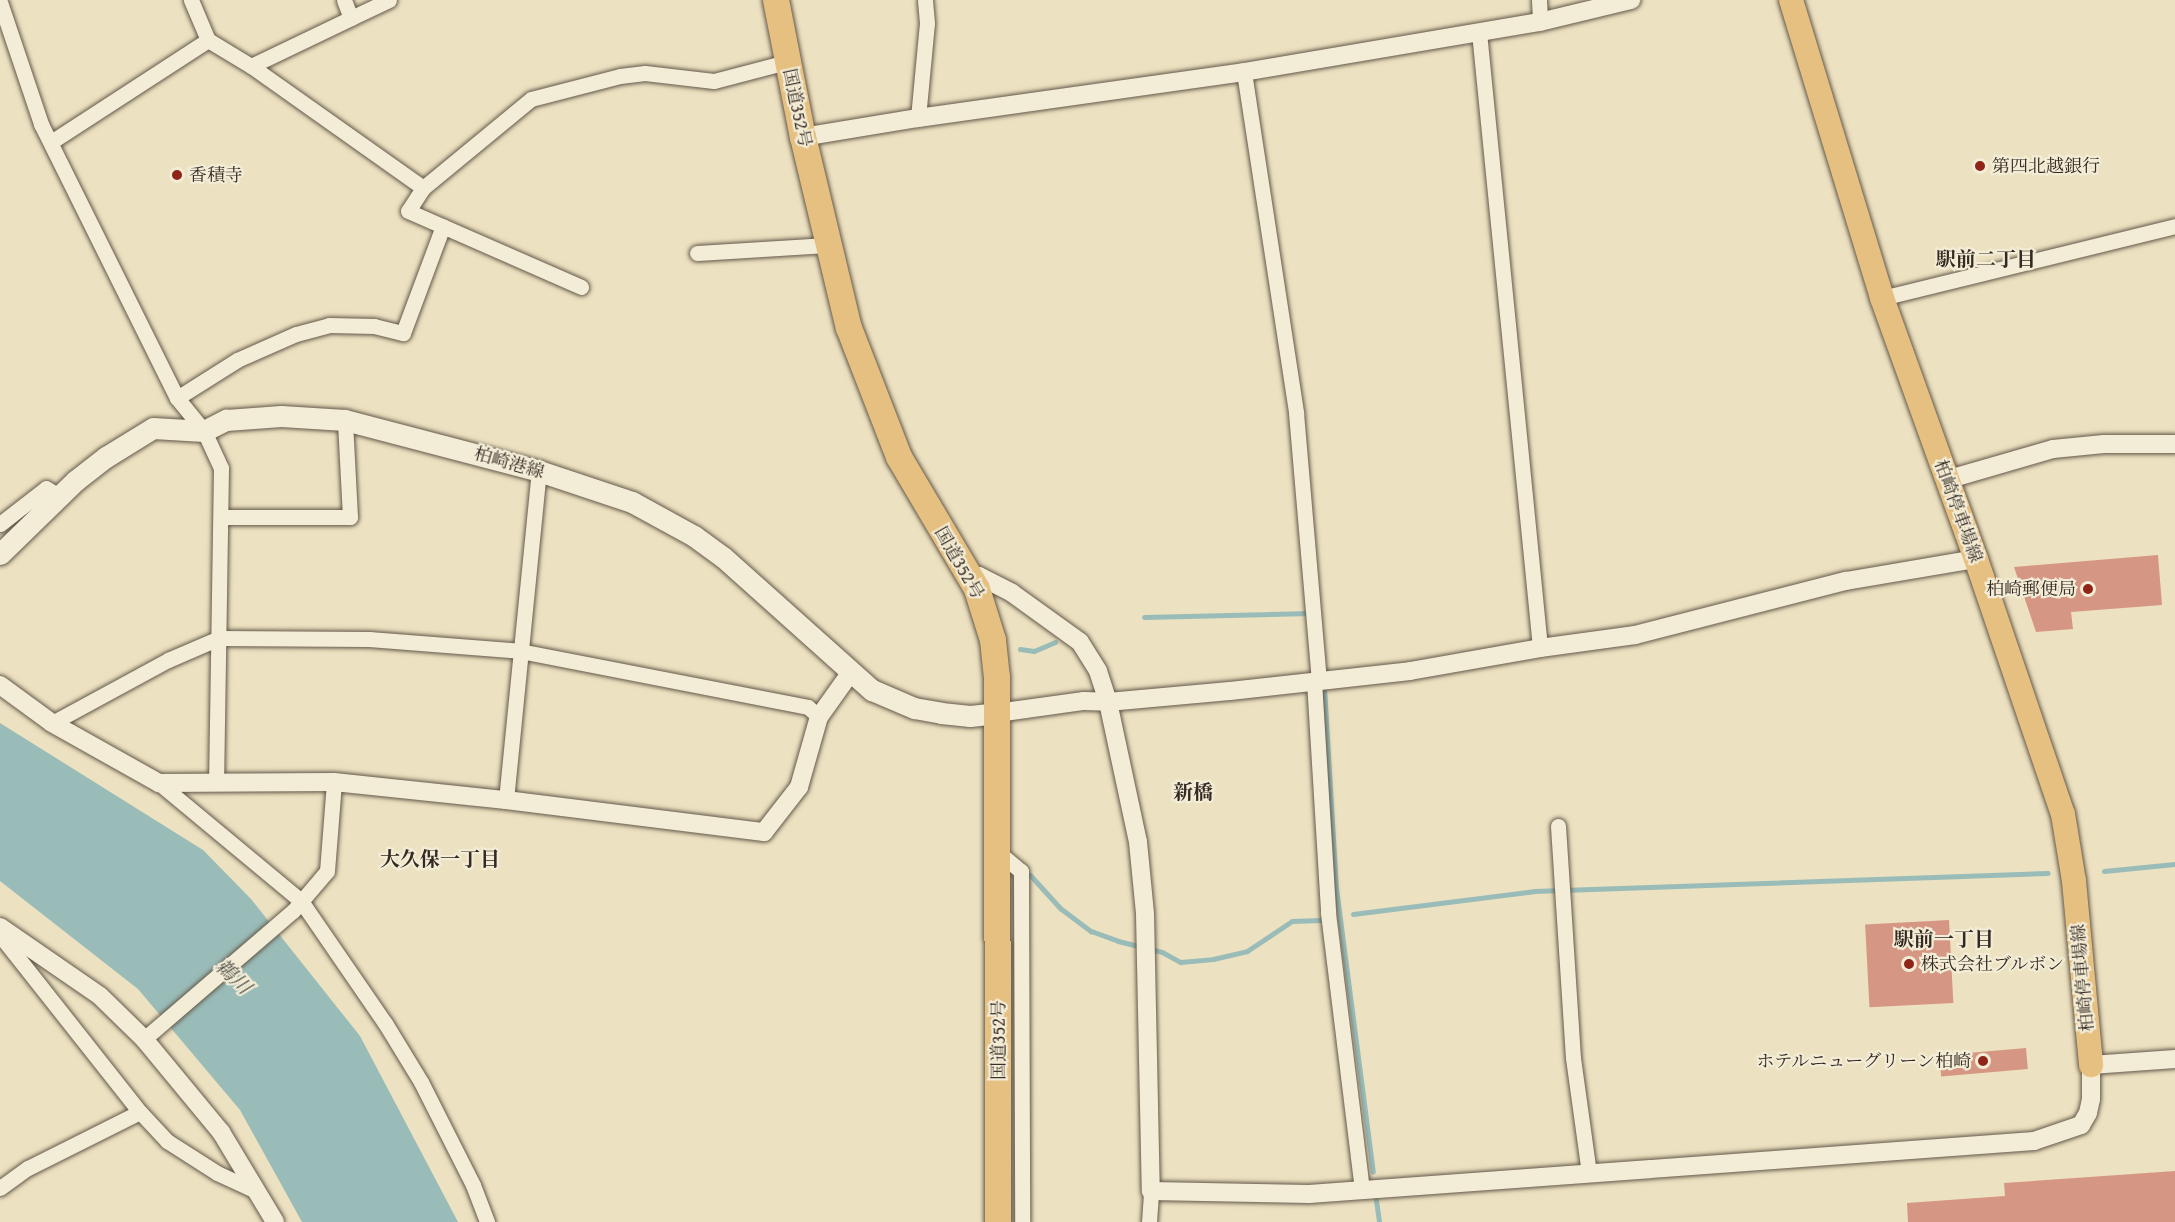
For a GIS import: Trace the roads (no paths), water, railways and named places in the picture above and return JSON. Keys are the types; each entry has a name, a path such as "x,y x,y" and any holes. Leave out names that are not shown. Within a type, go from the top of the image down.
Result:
{"highway":[{"name":"国道352号","path":"776,0 802,137 849,328 899,457 969,576 988,619 993,640 997,713 998,1222"}],"main road":[{"name":"柏崎停車場線","path":"1791,0 1882,298 1976,559 2063,814 2074,881 2091,1065"},
{"name":"柏崎港線","path":"0,554 59,496 106,457 153,428 204,431 226,420 281,416 345,420 539,471 632,502 694,536 723,557 872,690 914,708 970,717 997,713"}],"street":[{"path":"191,0 208,40 251,66 423,188"},
{"path":"344,0 351,18"},
{"path":"251,66 389,0"},
{"path":"918,118 927,22 925,0"},
{"path":"1539,0 1540,22"},
{"path":"802,137 918,118 1244,72 1540,22 1631,0"},
{"path":"0,2 42,124 177,398 204,431 221,468 216,783"},
{"path":"1479,32 1540,648"},
{"path":"51,142 208,40"},
{"path":"581,287 408,211 423,188 531,99 620,76 645,73 714,81 787,62"},
{"path":"1244,72 1296,413 1317,680 1328,914 1362,1190"},
{"path":"177,398 237,360 296,334 329,326 374,326 403,333 443,226"},
{"path":"1882,298 2175,226"},
{"path":"697,253 828,245"},
{"path":"221,517 350,517 345,420"},
{"path":"1946,480 2052,449 2104,444 2175,444"},
{"path":"506,800 539,471"},
{"path":"0,524 46,488 59,496"},
{"path":"997,713 1084,701 1108,702 1410,670 1635,635 1846,581 1976,559"},
{"path":"969,576 979,576 1012,593 1080,642 1098,671 1108,702 1138,842 1145,914 1151,1191 1149,1222"},
{"path":"52,723 168,660 219,638 369,639 520,651 808,707 819,717"},
{"path":"159,783 334,782 506,800 764,832 799,787 819,717 851,672"},
{"path":"0,686 52,723 159,783 297,906 385,1023 421,1082 473,1185 487,1222"},
{"path":"149,1035 297,906 327,871 334,782"},
{"path":"1558,826 1573,1058 1588,1173"},
{"path":"998,852 1021,871 1022,1222"},
{"path":"0,927 100,996 149,1035 221,1132 275,1222"},
{"path":"0,935 140,1112 167,1141 217,1173 256,1191"},
{"path":"1151,1191 1309,1194 2034,1141 2081,1125 2088,1113 2091,1099 2091,1065 2175,1059"},
{"path":"0,1188 28,1168 140,1112"}],"water":[{"name":"鵜川","path":"0,723 203,850 251,899 360,1036 458,1222 302,1222 240,1110 138,989 0,881"}],"waterway":[{"path":"1144,617 1311,613"},
{"path":"1020,649 1034,651 1055,642"},
{"path":"1324,687 1336,888 1373,1172"},
{"path":"2104,871 2175,864"},
{"path":"1353,914 1534,891 2048,873"},
{"path":"1030,875 1060,908 1091,931 1118,941 1162,952 1180,962 1213,959 1247,951 1292,921 1321,920"},
{"path":"1375,1193 1379,1222"}],"place":[{"name":"第四北越銀行","path":"1980,166"},
{"name":"香積寺","path":"177,175"},
{"name":"柏崎郵便局","path":"2088,589"},
{"name":"株式会社ブルボン","path":"1909,964"},
{"name":"ホテルニューグリーン柏崎","path":"1983,1061"}],"district":[{"name":"駅前二丁目","path":"1986,258"},
{"name":"新橋","path":"1193,791"},
{"name":"大久保一丁目","path":"440,858"},
{"name":"駅前一丁目","path":"1944,938"}]}
